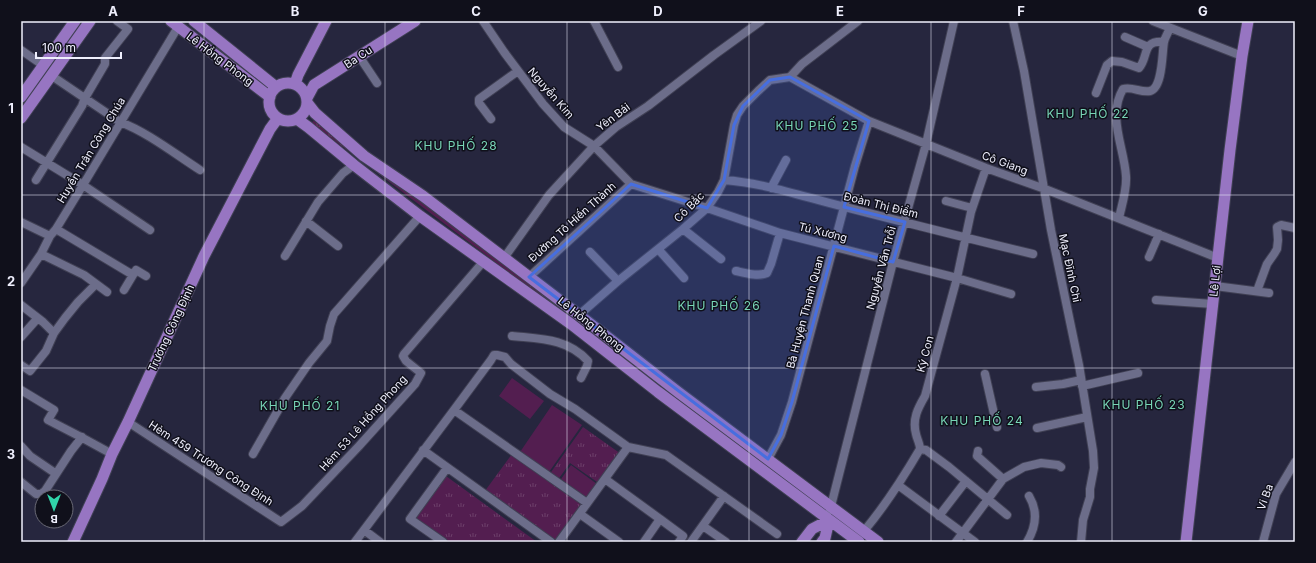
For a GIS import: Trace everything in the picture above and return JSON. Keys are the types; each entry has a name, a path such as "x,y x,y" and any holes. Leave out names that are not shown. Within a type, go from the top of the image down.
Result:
{"main road":[{"path":"21,97 75,21"},
{"path":"21,118 90,21"},
{"name":"Lê Hồng Phong","path":"194,21 276,87"},
{"path":"295,84 298,75 326,21"},
{"name":"Ba Cu","path":"307,101 314,84 415,21"},
{"name":"Lê Lợi","path":"1186,542 1242,56 1248,21"},
{"name":"Lê Hồng Phong","path":"174,24 270,96"},
{"path":"289,82 295,84 305,92 307,101 306,110 297,119 284,120 278,118 270,109 269,103 272,91 282,84 289,82"},
{"name":"Lê Hồng Phong","path":"307,101 314,113 364,156 423,196 678,392 878,542"},
{"name":"Trương Công Định","path":"73,542 204,256 270,129 278,118"},
{"name":"Lê Hồng Phong","path":"297,119 420,216 571,324 658,392 859,542"},
{"path":"571,324 579,315"},
{"path":"802,542 812,529 829,520"},
{"path":"822,542 825,538 829,520"},
{"path":"843,530 850,521"}],"street":[{"path":"36,180 82,106 85,98 105,64 105,58 128,29 117,21"},
{"name":"Nguyễn Kim","path":"483,21 543,104 564,127 594,146 631,184"},
{"path":"594,21 618,67"},
{"name":"Yên Bái","path":"504,258 549,195 594,146 616,127 648,106 761,21"},
{"path":"790,77 802,64 858,21"},
{"name":"Nguyễn Văn Trỗi","path":"829,520 830,506 926,144 954,21"},
{"name":"Mạc Đĩnh Chi","path":"1013,21 1024,71 1051,230 1082,383 1093,451 1094,468 1081,542"},
{"path":"1153,21 1242,56"},
{"name":"Huyền Trân Công Chúa","path":"21,282 41,254 50,236 83,186 174,24"},
{"path":"1119,218 1126,188 1126,177 1125,163 1116,120 1116,109 1123,89 1129,88 1146,91 1153,90 1160,76 1164,42 1170,28"},
{"path":"1125,37 1148,47"},
{"path":"1096,93 1107,65 1112,61 1122,62 1139,68 1142,65 1148,47 1154,43 1164,42"},
{"path":"21,50 44,66"},
{"path":"359,56 377,82"},
{"path":"491,119 479,103 479,99 518,71"},
{"path":"52,76 120,122 130,125 200,170"},
{"name":"Cô Giang","path":"790,77 869,121 1218,258"},
{"name":"Cô Bắc","path":"579,315 707,208 724,180 737,115 758,90 770,80 790,77"},
{"name":"Bà Huyện Thanh Quan","path":"768,460 781,435 792,402 844,207 869,121"},
{"path":"21,147 150,230"},
{"path":"771,188 786,160"},
{"path":"285,256 318,202 343,172 354,165"},
{"name":"Ký Con","path":"920,449 915,431 917,408 925,396 957,278 972,208 986,168"},
{"name":"Đoàn Thị Điểm","path":"724,180 743,181 1033,254"},
{"name":"Tú Xương","path":"631,184 780,233 957,278 1012,294"},
{"name":"Đường Tô Hiến Thành","path":"529,277 631,184"},
{"path":"946,201 972,208"},
{"path":"253,454 285,398 309,363 327,341 334,314 420,216"},
{"path":"306,221 338,246"},
{"path":"21,222 50,236"},
{"path":"1257,291 1267,264 1277,248 1277,227 1281,225 1295,228"},
{"path":"56,229 91,248 133,275"},
{"path":"683,229 721,259"},
{"path":"736,271 762,275 767,273 780,233"},
{"path":"1149,257 1159,234"},
{"path":"658,249 684,278"},
{"path":"590,252 618,281"},
{"path":"41,254 84,276 107,292"},
{"name":"Hẻm 53 Lê Hồng Phong","path":"281,522 302,506 394,409 415,384 421,373 406,361 403,355 483,262"},
{"path":"124,290 136,270 146,276"},
{"path":"21,366 30,371 46,350 54,333 78,302 96,284"},
{"path":"1215,286 1269,293"},
{"path":"1156,300 1213,304"},
{"path":"21,305 54,333"},
{"path":"21,337 37,319"},
{"path":"512,336 567,345 588,361 581,378"},
{"path":"355,542 493,356 498,355 505,358 550,394 575,409 628,447 666,455 777,534"},
{"path":"1036,387 1082,383 1138,373"},
{"path":"985,374 997,427"},
{"path":"21,390 54,410 48,420 112,454"},
{"path":"454,410 587,504"},
{"path":"1036,428 1087,417"},
{"name":"Hẻm 459 Trương Công Định","path":"128,422 281,522"},
{"path":"21,482 39,495 44,491 55,473 82,437"},
{"path":"21,446 30,456 55,473"},
{"path":"559,542 628,447"},
{"path":"864,531 874,520 898,485 920,449 926,450 1007,515"},
{"path":"423,450 551,542"},
{"path":"978,451 978,456 1003,479"},
{"name":"Vi Ba","path":"1262,542 1276,494 1295,462"},
{"path":"956,542 1003,479 1024,467 1041,463 1058,465 1061,467"},
{"path":"443,542 410,519 447,468"},
{"path":"605,479 683,536 679,542"},
{"path":"939,516 966,481"},
{"path":"898,485 975,542"},
{"path":"691,542 724,496"},
{"path":"1027,542 1032,531 1035,513 1029,496"},
{"path":"580,514 619,542"},
{"path":"644,542 660,519"},
{"path":"703,526 726,542"},
{"path":"364,530 380,542"}],"highlighted area":[{"path":"790,77 869,121 844,207 905,222 893,262 834,246 792,402 781,435 768,459 529,277 631,184 707,208 724,180 734,125 743,106 770,80"}],"green space":[{"path":"80,21 86,21 21,115 21,107"},
{"path":"314,121 572,317 568,317 314,125 312,122"},
{"path":"512,378 544,401 530,419 499,396"},
{"path":"552,405 582,425 549,472 520,452"},
{"path":"583,427 621,454 600,484 570,463 557,481 549,475"},
{"path":"512,454 582,504 555,542 482,495"},
{"path":"571,465 597,484 586,498 561,479"},
{"path":"439,471 537,542 445,542 408,516 436,478"}],"district":[{"name":"KHU PHỐ 22","path":"1088,114"},
{"name":"KHU PHỐ 25","path":"817,126"},
{"name":"KHU PHỐ 28","path":"456,146"},
{"name":"KHU PHỐ 26","path":"719,306"},
{"name":"KHU PHỐ 23","path":"1144,405"},
{"name":"KHU PHỐ 21","path":"300,406"},
{"name":"KHU PHỐ 24","path":"982,421"}]}
